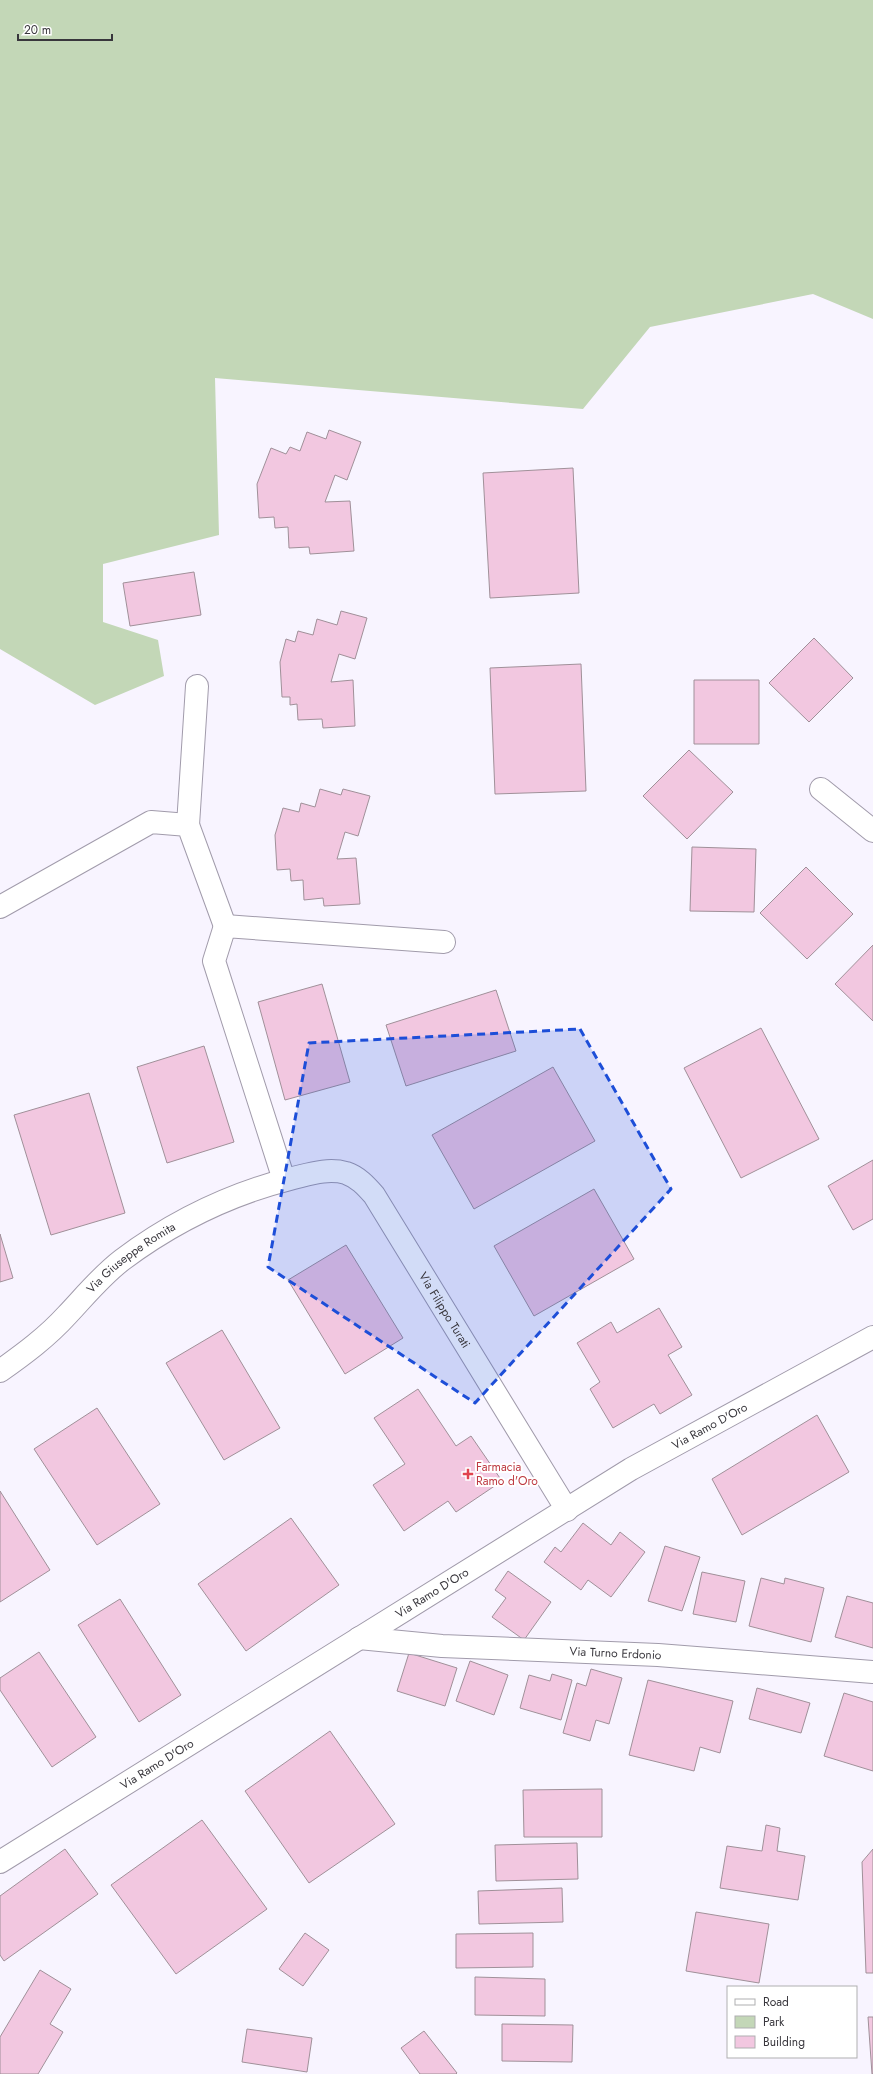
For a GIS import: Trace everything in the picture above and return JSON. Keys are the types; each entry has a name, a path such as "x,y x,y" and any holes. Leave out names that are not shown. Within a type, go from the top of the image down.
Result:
{"street":[{"path":"198,686 188,825 225,926 214,960 284,1180"},
{"path":"821,789 873,831"},
{"path":"0,907 151,822 188,825"},
{"path":"225,926 444,942"},
{"name":"Via Filippo Turati","path":"284,1180 317,1172 335,1171 352,1176 367,1186 374,1195 567,1510"},
{"name":"Via Giuseppe Romita","path":"0,1371 53,1330 85,1293 113,1267 167,1229 215,1204 248,1191 284,1180"},
{"name":"Via Ramo D'Oro","path":"2,1855 359,1638 567,1510 630,1469 873,1337"},
{"name":"Via Turno Erdonio","path":"359,1638 442,1646 666,1656 873,1672"}],"highlighted area":[{"path":"580,1029 671,1189 475,1403 268,1267 309,1043"}],"green space":[{"path":"0,0 873,0 873,319 813,294 650,327 583,409 215,378 219,535 103,564 103,622 158,640 164,676 95,705 0,649"}],"building":[{"path":"329,430 361,442 347,480 335,475 325,502 350,501 354,551 310,554 309,547 289,548 288,527 275,528 274,517 259,518 257,484 271,448 286,454 290,447 300,451 307,432 326,439"},
{"path":"573,468 579,593 490,598 483,473"},
{"path":"194,572 201,615 130,626 123,583"},
{"path":"341,611 367,618 355,659 339,654 331,682 353,680 355,726 323,728 322,719 298,720 297,704 290,705 290,697 282,697 280,662 286,639 295,642 298,631 313,635 317,619 337,625"},
{"path":"814,638 853,678 809,722 769,683"},
{"path":"581,664 586,791 495,794 490,668"},
{"path":"694,680 759,680 759,744 694,744"},
{"path":"689,750 733,792 687,839 643,796"},
{"path":"320,789 341,795 343,789 370,796 358,836 345,832 337,859 356,858 360,904 324,906 323,898 304,900 303,880 291,881 290,869 277,870 275,835 283,808 299,812 301,803 315,807"},
{"path":"692,847 756,849 754,912 690,911"},
{"path":"806,867 853,914 807,959 760,913"},
{"path":"873,945 873,1021 835,984"},
{"path":"322,984 350,1082 285,1100 258,1002"},
{"path":"496,990 516,1051 406,1086 386,1025"},
{"path":"761,1028 819,1139 741,1178 684,1068"},
{"path":"204,1046 234,1142 167,1163 137,1067"},
{"path":"553,1067 595,1141 474,1209 432,1135"},
{"path":"89,1093 125,1213 51,1235 14,1115"},
{"path":"873,1160 873,1219 853,1230 828,1186"},
{"path":"594,1189 634,1259 534,1316 494,1246"},
{"path":"0,1234 13,1278 0,1282"},
{"path":"346,1245 403,1338 345,1374 288,1280"},
{"path":"659,1308 682,1347 668,1355 692,1395 660,1414 654,1404 613,1428 590,1389 600,1382 577,1343 611,1322 617,1333"},
{"path":"222,1330 280,1428 224,1460 166,1363"},
{"path":"418,1389 456,1446 471,1436 502,1481 456,1512 448,1501 404,1531 373,1485 405,1464 374,1418"},
{"path":"97,1408 160,1504 97,1545 34,1449"},
{"path":"817,1415 849,1472 742,1535 712,1479"},
{"path":"0,1491 50,1570 0,1602"},
{"path":"291,1518 339,1585 246,1651 198,1584"},
{"path":"583,1523 611,1545 620,1532 645,1552 611,1597 588,1580 581,1590 544,1562 555,1547 561,1552"},
{"path":"665,1546 700,1557 682,1611 648,1601"},
{"path":"508,1571 551,1602 524,1640 492,1617 506,1598 495,1590"},
{"path":"702,1572 745,1581 736,1622 693,1614"},
{"path":"761,1578 784,1584 785,1578 824,1588 811,1642 749,1626"},
{"path":"847,1596 873,1603 873,1648 835,1637"},
{"path":"120,1599 181,1695 139,1722 78,1625"},
{"path":"39,1652 96,1737 52,1767 0,1690 0,1678"},
{"path":"409,1653 457,1668 445,1706 397,1691"},
{"path":"470,1661 508,1675 494,1715 456,1701"},
{"path":"591,1669 622,1678 609,1724 596,1720 590,1741 563,1733 577,1683 586,1686"},
{"path":"552,1674 572,1680 561,1720 520,1708 529,1675 550,1681"},
{"path":"648,1680 733,1701 720,1753 700,1747 694,1771 629,1755"},
{"path":"757,1688 810,1703 801,1733 749,1719"},
{"path":"844,1693 873,1702 873,1771 824,1756"},
{"path":"330,1731 395,1824 309,1883 245,1791"},
{"path":"602,1789 602,1837 524,1837 523,1790"},
{"path":"202,1820 267,1909 176,1974 111,1885"},
{"path":"766,1825 780,1828 777,1851 805,1856 798,1900 720,1888 727,1846 762,1851"},
{"path":"577,1843 578,1879 496,1881 495,1845"},
{"path":"65,1849 98,1894 4,1961 0,1955 0,1896"},
{"path":"873,1849 873,1973 866,1973 862,1862"},
{"path":"562,1888 563,1922 479,1924 478,1891"},
{"path":"696,1912 769,1924 759,1983 686,1971"},
{"path":"305,1933 329,1950 303,1986 279,1969"},
{"path":"533,1933 533,1967 456,1968 456,1934"},
{"path":"40,1970 71,1989 50,2024 63,2032 38,2074 0,2074 0,2037"},
{"path":"475,1977 545,1979 545,2016 475,2015"},
{"path":"868,2017 873,2017 873,2074 872,2074"},
{"path":"502,2024 573,2025 572,2062 502,2061"},
{"path":"247,2029 312,2038 307,2072 242,2062"},
{"path":"424,2031 457,2073 456,2074 420,2074 401,2048"}],"place":[{"name":"Farmacia Ramo d'Oro","path":"468,1474"}]}
